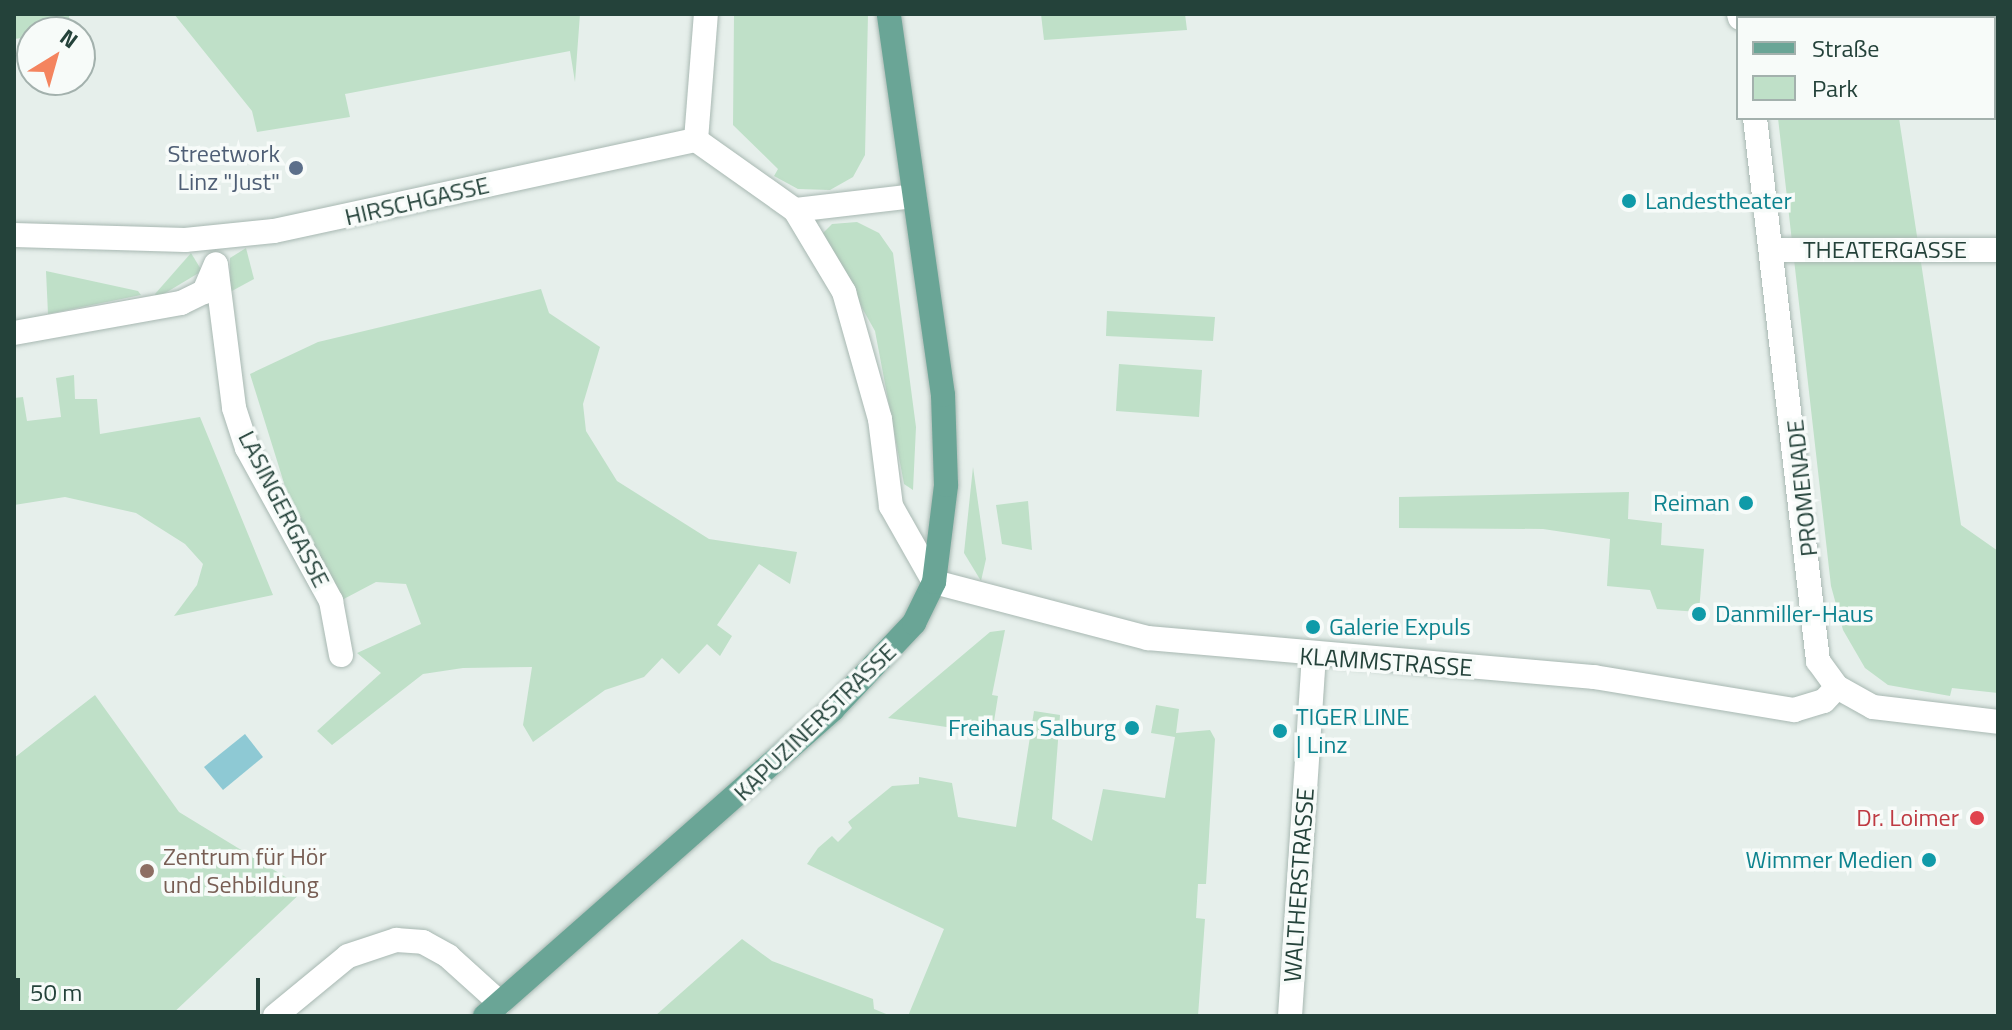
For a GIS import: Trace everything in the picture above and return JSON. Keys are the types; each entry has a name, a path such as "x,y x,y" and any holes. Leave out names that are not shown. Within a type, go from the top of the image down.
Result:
{"main road":[{"name":"KAPUZINERSTRASSE","path":"492,1009 832,710 914,623 934,582 946,485 943,395 889,14"}],"street":[{"path":"706,14 696,140 795,210 844,292 880,419 891,506 934,582"},
{"name":"PROMENADE","path":"1755,120 1773,250 1815,645 1837,687"},
{"name":"HIRSCHGASSE","path":"14,235 215,238 343,219 696,140"},
{"path":"795,210 914,196"},
{"name":"LASINGERGASSE","path":"215,238 234,408 331,601 341,655"},
{"name":"THEATERGASSE","path":"1773,250 1998,250"},
{"path":"14,333 181,303 204,292 216,265"},
{"name":"KLAMMSTRASSE","path":"934,582 1148,638 1314,657 1594,677 1794,710 1824,701 1837,687"},
{"name":"WALTHERSTRASSE","path":"1290,1016 1314,657"},
{"path":"1837,687 1873,707 1998,722"},
{"name":"KAPUZINERSTRASSE","path":"275,1016 348,956 396,940 423,942 448,956 492,1009"}],"green space":[{"path":"14,14 89,14 16,16 14,39"},
{"path":"174,14 580,14 575,82 570,51 345,94 350,117 257,132 252,111"},
{"path":"734,14 868,14 865,155 853,177 830,190 798,189 774,176 778,169 733,125"},
{"path":"1041,14 1185,14 1187,30 1044,40"},
{"path":"1778,120 1899,120 1961,525 1998,551 1998,693 1952,688 1950,696 1888,685 1865,668 1843,630 1831,586"},
{"path":"857,222 879,233 893,253 916,427 913,490 904,484 875,331 821,235 832,224"},
{"path":"246,248 254,279 230,292 230,258"},
{"path":"191,253 202,271 157,298 155,294"},
{"path":"46,271 138,291 141,295 48,314"},
{"path":"541,289 549,313 600,347 583,404 586,431 617,481 709,539 797,552 790,584 759,564 717,625 732,636 720,656 707,644 679,674 662,658 644,677 605,690 533,742 523,725 532,667 463,668 423,674 332,745 317,731 381,673 357,653 421,624 406,584 376,582 340,601 293,512 250,374 318,342"},
{"path":"1107,311 1215,317 1213,341 1106,336"},
{"path":"1119,364 1202,370 1199,417 1116,411"},
{"path":"74,375 75,399 97,399 100,434 200,417 273,595 174,616 197,585 203,564 185,544 136,513 65,497 14,505 14,398 23,397 27,421 61,417 56,378"},
{"path":"973,467 986,559 981,581 964,553"},
{"path":"1629,492 1628,519 1662,523 1661,545 1704,549 1699,612 1657,609 1650,590 1607,586 1610,539 1543,529 1399,528 1399,497"},
{"path":"1028,501 1032,550 1002,544 996,505"},
{"path":"1005,630 992,695 998,696 992,734 888,718 990,632"},
{"name":"Zentrum für Hör und Sehbildung","path":"95,695 179,812 305,889 170,1016 14,1016 14,758"},
{"path":"1156,705 1179,709 1176,733 1210,730 1215,739 1206,884 1198,884 1196,918 1205,919 1198,1016 908,1016 944,929 807,864 818,848 832,836 838,842 852,828 848,822 892,786 919,784 919,777 952,783 958,817 1016,827 1034,711 1060,715 1052,819 1092,841 1103,789 1165,798 1175,737 1151,733"},
{"path":"742,939 772,961 873,999 874,1009 891,1016 655,1016"}],"water":[{"path":"245,734 263,757 223,790 204,767"}],"place":[{"name":"Streetwork Linz \"Just\"","path":"296,168"},
{"name":"Landestheater","path":"1629,201"},
{"name":"Reiman","path":"1746,503"},
{"name":"Danmiller-Haus","path":"1699,614"},
{"name":"Galerie Expuls","path":"1313,627"},
{"name":"Freihaus Salburg","path":"1132,728"},
{"name":"TIGER LINE | Linz","path":"1280,731"},
{"name":"Dr. Loimer","path":"1977,818"},
{"name":"Wimmer Medien","path":"1929,860"},
{"name":"Zentrum für Hör und Sehbildung","path":"147,871"}]}
